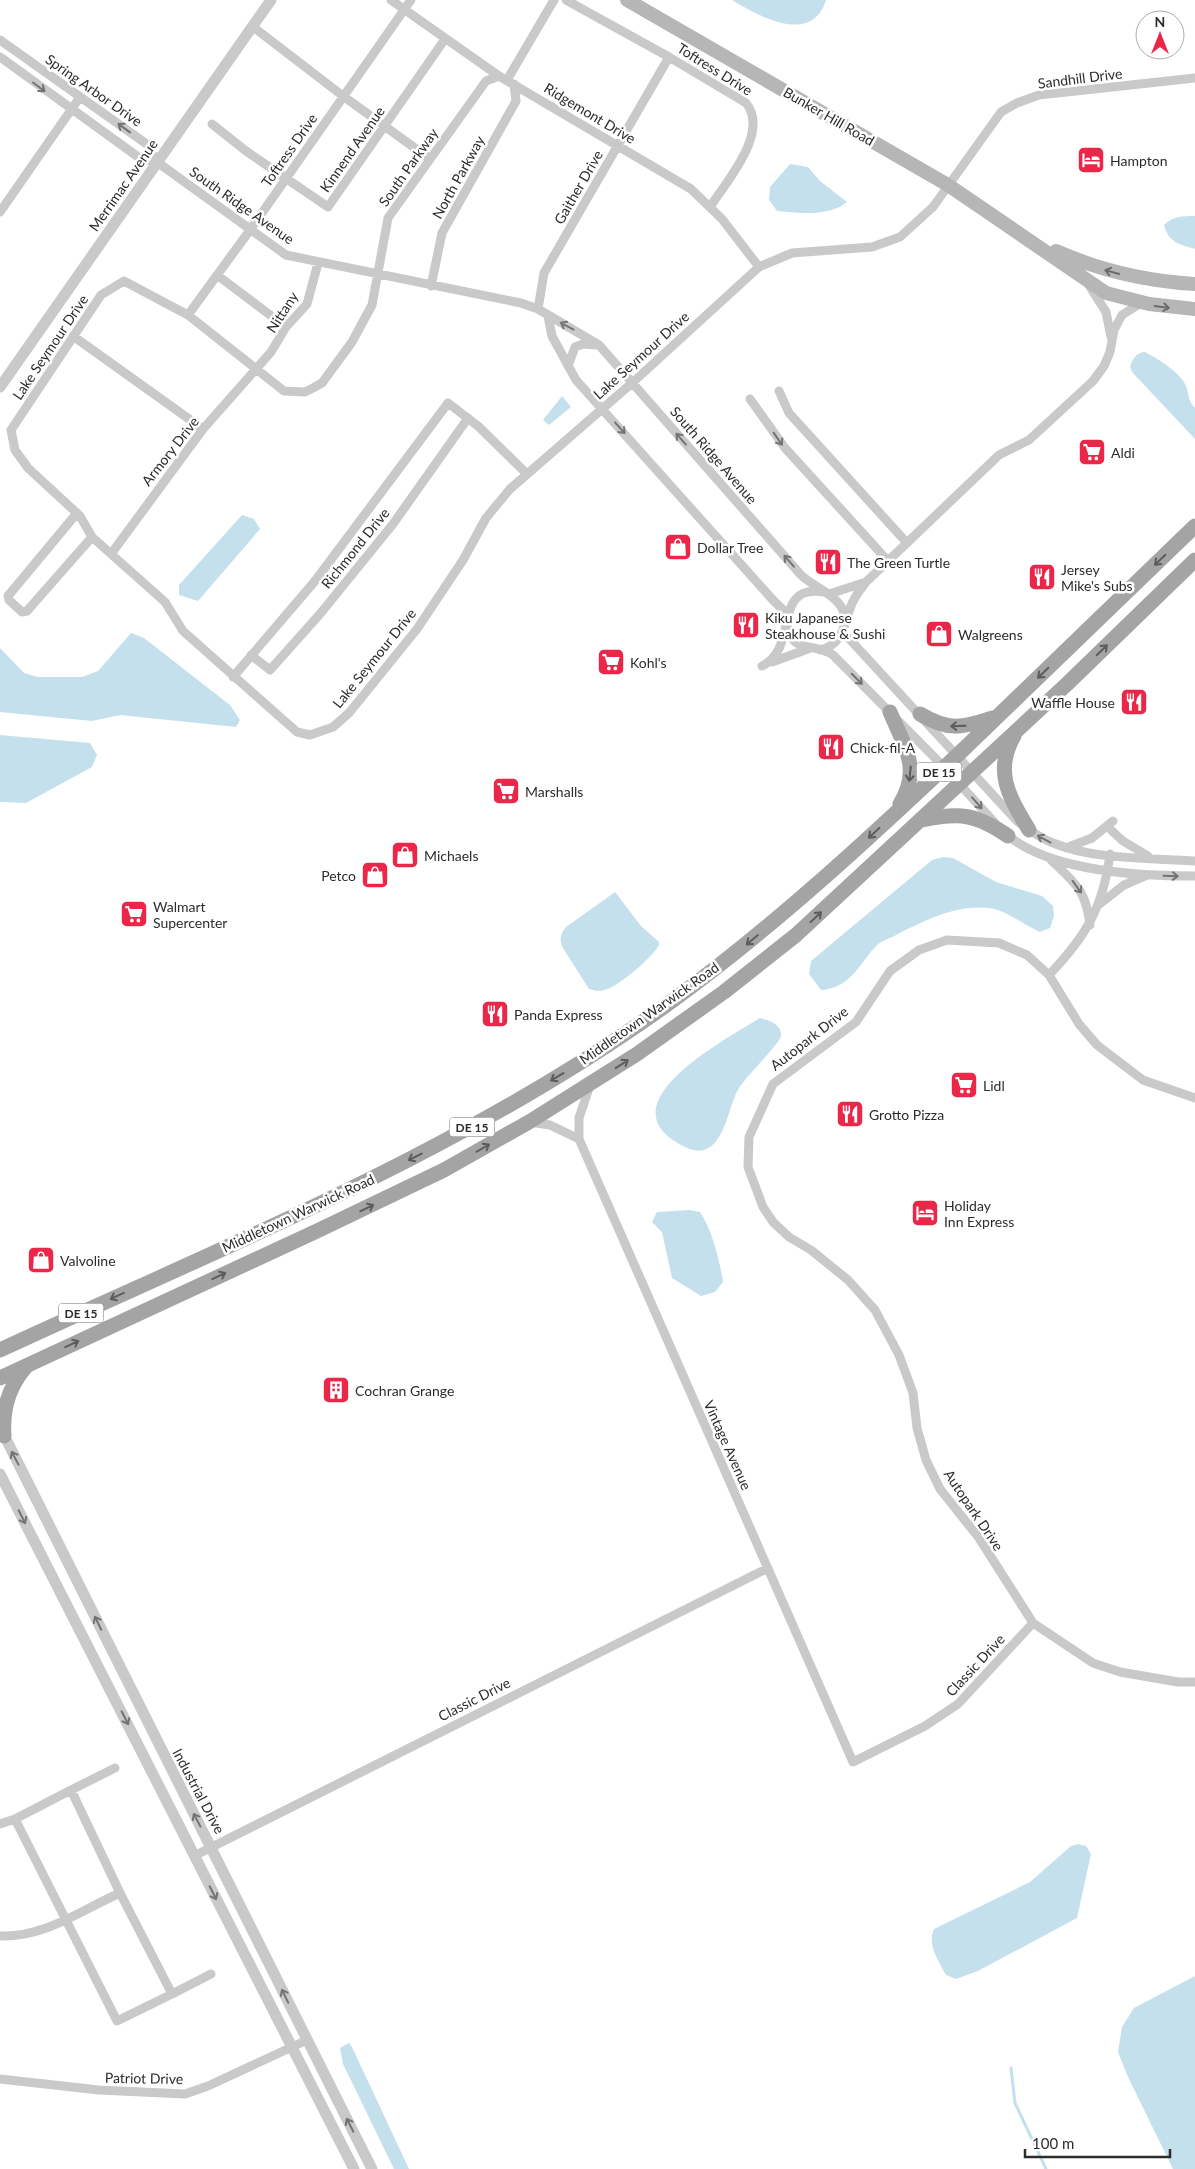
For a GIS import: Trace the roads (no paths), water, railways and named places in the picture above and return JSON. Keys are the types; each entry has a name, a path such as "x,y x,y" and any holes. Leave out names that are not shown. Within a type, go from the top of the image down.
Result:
{"main road":[{"name":"Bunker Hill Road","path":"627,0 948,185 1106,292 1141,303 1195,310"},
{"name":"Bunker Hill Road","path":"1028,238 1083,263 1112,273 1145,279 1195,284"},
{"name":"Middletown Warwick Road","path":"0,1350 378,1175 508,1107 613,1040 685,990 795,904 957,755 1195,526"},
{"name":"Middletown Warwick Road","path":"0,1378 444,1170 590,1085 679,1025 796,935 1019,729 1195,560"},
{"path":"890,712 907,747 911,768 908,788 892,816"},
{"path":"920,714 938,724 956,727 970,725 998,715"},
{"path":"1019,729 1008,751 1005,783 1011,799 1028,830"},
{"path":"921,820 947,814 965,815 985,821 1008,836"},
{"path":"0,1343 21,1340"},
{"path":"2,1431 2,1418 8,1394 15,1380 28,1365"}],"street":[{"name":"Merrimac Avenue","path":"0,387 271,0"},
{"name":"Ridgemont Drive","path":"391,0 507,80 691,189 710,207 759,267"},
{"name":"Toftress Drive","path":"188,315 411,0"},
{"path":"507,80 554,0"},
{"name":"Toftress Drive","path":"566,0 669,57 746,103 752,111 754,132 750,146 710,207"},
{"path":"252,26 343,96 430,159"},
{"name":"Kinnend Avenue","path":"212,124 246,151 286,176 328,207 446,39"},
{"name":"Spring Arbor Drive","path":"0,40 148,146 157,162"},
{"name":"Gaither Drive","path":"538,309 544,273 669,57"},
{"name":"Spring Arbor Drive","path":"0,58 141,159 157,162"},
{"name":"Sandhill Drive","path":"948,185 1002,112 1017,103 1039,95 1195,78"},
{"name":"South Parkway","path":"257,369 284,390 295,393 305,392 322,383 364,323 372,305 388,218 486,81 507,80"},
{"name":"North Parkway","path":"431,286 442,233 516,101 507,80"},
{"path":"0,212 80,97"},
{"name":"South Ridge Avenue","path":"157,162 286,255 521,303 538,309 599,346 802,575 842,606 844,628 1017,821 1028,830 1066,848 1110,854 1195,861"},
{"name":"Lake Seymour Drive","path":"257,369 188,315 124,281 101,296 11,430 15,450 28,468 77,513 92,537 165,602 183,631 232,677 296,732 310,735 333,727 349,713 417,629 463,560 486,518 510,489 632,383 759,267 792,253 872,247 900,237 933,207 948,185"},
{"name":"Nittany","path":"257,369 282,337 286,328 306,304 318,263"},
{"path":"217,276 286,328"},
{"path":"1086,279 1106,312 1112,342"},
{"path":"820,650 834,643 844,628 854,598 866,582 999,455 1029,440 1093,381 1104,366 1114,330 1122,315 1141,303"},
{"path":"548,316 552,336 576,380 787,616 792,637 808,649"},
{"path":"73,336 203,430"},
{"path":"568,366 575,347 582,344 599,346"},
{"name":"Armory Drive","path":"111,554 203,430 257,369"},
{"path":"779,391 789,413 907,543"},
{"path":"750,399 784,448 888,561"},
{"name":"Richmond Drive","path":"232,677 251,655 315,581 448,403 468,418 393,524 320,614 270,670 251,655"},
{"path":"468,418 509,454 527,474"},
{"path":"77,513 8,596 9,600 22,612 27,611 92,537"},
{"path":"866,582 848,590 827,594 813,591 800,596 792,604 787,616 784,635 775,658 762,666 808,649 820,650 833,655 944,767 1008,836 1023,846 1049,858 1108,870 1195,876"},
{"path":"1066,848 1092,838 1113,821"},
{"path":"1112,831 1123,842 1150,858"},
{"path":"1049,975 1074,948 1090,925 1108,870 1110,854"},
{"path":"1049,858 1078,886 1087,903 1090,925"},
{"path":"1097,906 1124,885 1150,874"},
{"name":"Autopark Drive","path":"1195,1098 1143,1080 1103,1050 1079,1024 1049,975 1027,955 1000,944 947,940 919,950 890,970 856,1022 773,1084 749,1137 748,1167 763,1207 773,1222 789,1237 811,1250 848,1280 875,1310 895,1345 912,1394 926,1460 940,1489 979,1538 1032,1623 1093,1663 1111,1669 1178,1682 1195,1682"},
{"name":"Vintage Avenue","path":"590,1085 579,1118 579,1139 853,1762"},
{"path":"528,1122 550,1125 579,1139"},
{"name":"Industrial Drive","path":"2,1431 54,1532 155,1740 212,1847 306,2040 372,2169"},
{"path":"0,1474 354,2169"},
{"name":"Classic Drive","path":"194,1856 768,1568"},
{"name":"Classic Drive","path":"853,1762 926,1726 958,1704 1032,1623"},
{"path":"0,1824 15,1819 115,1768"},
{"path":"70,1790 172,1994"},
{"path":"15,1819 117,2021 211,1974"},
{"path":"0,1936 24,1935 66,1920 120,1893"},
{"name":"Patriot Drive","path":"0,2079 99,2090 184,2094 208,2086 306,2040"}],"water":[{"path":"732,0 826,0 819,14 809,22 797,24 769,19"},
{"path":"790,164 808,167 820,181 847,202 840,207 823,212 777,211 769,200 770,187"},
{"path":"1195,216 1195,249 1175,242 1169,236 1164,225 1175,218"},
{"path":"1145,352 1168,366 1186,386 1190,400 1195,408 1195,439 1132,372 1130,367 1134,359 1140,353"},
{"path":"562,396 571,407 549,425 543,420"},
{"path":"242,515 254,519 260,529 198,601 179,595 179,585"},
{"path":"131,633 144,638 230,705 240,720 236,727 120,715 92,721 0,712 0,648 24,673 38,677 82,677 98,671"},
{"path":"0,735 90,743 97,755 92,767 26,803 0,802"},
{"path":"943,857 953,858 996,882 1042,896 1053,906 1054,916 1050,928 1040,932 995,909 976,908 953,911 930,919 880,943 846,981 831,988 821,990 809,974 811,961 932,860"},
{"path":"615,892 641,926 659,942 659,945 650,957 626,978 610,988 598,991 589,989 563,948 561,937 566,927"},
{"path":"760,1018 770,1021 777,1026 781,1036 739,1088 727,1120 716,1141 708,1148 698,1151 685,1147 662,1131 656,1113 662,1094 677,1076 698,1058"},
{"path":"689,1210 700,1212 708,1227 718,1256 723,1282 715,1292 701,1296 672,1278 662,1232 652,1222 657,1212"},
{"path":"1078,1844 1086,1846 1091,1854 1077,1918 978,1971 956,1979 946,1975 933,1947 932,1935 934,1929 1030,1882 1071,1846"},
{"path":"1195,1976 1195,2169 1173,2169 1128,2077 1118,2052 1122,2027 1134,2008"},
{"path":"349,2043 409,2169 394,2169 343,2064 340,2048"}],"waterway":[{"path":"1011,2068 1015,2103 1046,2169"}],"place":[{"name":"Hampton","path":"1091,160"},
{"name":"Aldi","path":"1092,452"},
{"name":"Dollar Tree","path":"678,547"},
{"name":"The Green Turtle","path":"828,562"},
{"name":"Jersey Mike's Subs","path":"1042,577"},
{"name":"Kiku Japanese Steakhouse & Sushi","path":"746,625"},
{"name":"Walgreens","path":"939,634"},
{"name":"Kohl's","path":"611,662"},
{"name":"Waffle House","path":"1134,702"},
{"name":"Chick-fil-A","path":"831,747"},
{"name":"Marshalls","path":"506,791"},
{"name":"Michaels","path":"405,855"},
{"name":"Petco","path":"375,875"},
{"name":"Walmart Supercenter","path":"134,914"},
{"name":"Panda Express","path":"495,1014"},
{"name":"Lidl","path":"964,1085"},
{"name":"Grotto Pizza","path":"850,1114"},
{"name":"Holiday Inn Express","path":"925,1213"},
{"name":"Valvoline","path":"41,1260"},
{"name":"Cochran Grange","path":"336,1390"}]}
